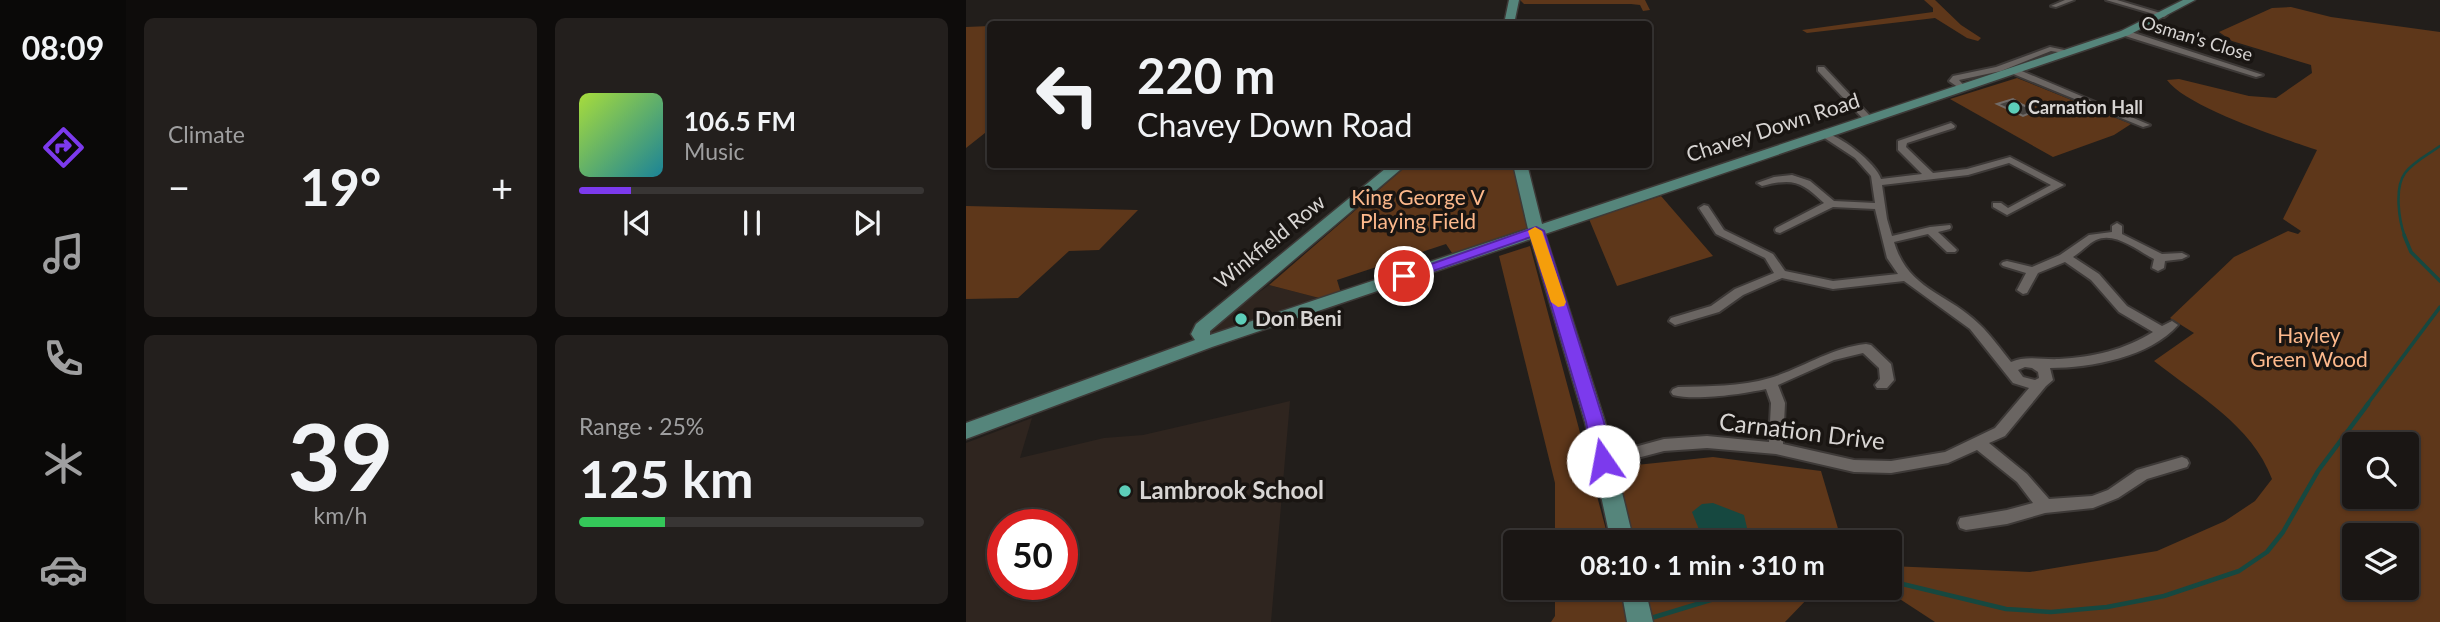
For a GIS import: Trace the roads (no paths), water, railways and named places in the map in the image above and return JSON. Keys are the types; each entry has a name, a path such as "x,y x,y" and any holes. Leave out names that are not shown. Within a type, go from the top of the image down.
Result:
{"main road":[{"path":"1510,21 1514,0"},
{"name":"Chavey Down Road","path":"1204,335 1536,231 1826,135 2125,33 2190,0"},
{"name":"Winkfield Row","path":"966,431 1148,366 1204,335 1394,168"},
{"path":"1521,168 1536,231 1595,422 1620,530"}],"street":[{"path":"2054,6 2071,0"},
{"path":"2109,0 2164,15"},
{"name":"Osman's Close","path":"2125,33 2259,75"},
{"path":"1962,88 1953,81 1956,78 1998,69 2050,49 2070,52"},
{"path":"1821,69 1869,120"},
{"path":"2014,71 2146,125"},
{"path":"1931,177 1901,148 1903,141 1951,126"},
{"path":"1826,135 1868,165 1879,182 1881,206 1893,258 1906,277 1974,326 2015,376 2030,385 2038,371"},
{"path":"1879,182 1978,170 2015,156 2059,185 2007,212 1997,205"},
{"path":"1762,183 1787,175 1794,177 1831,204"},
{"path":"1780,230 1831,204 1881,206"},
{"path":"1704,208 1720,232 1769,256 1781,274"},
{"path":"1888,240 1946,227"},
{"path":"1930,230 1951,250"},
{"path":"2022,290 2033,271 2065,257 2089,237 2117,230 2159,263 2182,256"},
{"path":"2020,407 2015,376 2017,364 2038,371 2117,356 2147,344 2167,329 2123,309 2095,277 2065,257"},
{"path":"2007,264 2033,271"},
{"path":"1675,321 1715,309 1739,292 1781,274 1833,285 1906,277"},
{"path":"1678,392 1717,391 1770,383 1834,354 1866,348 1886,367 1887,380 1882,385"},
{"path":"1994,348 2038,371"},
{"name":"Carnation Drive","path":"1603,461 1664,445 1707,442 1776,447 1829,462 1891,467 1948,457 1980,444 2000,432 2020,407 2038,371"},
{"path":"1770,383 1778,403 1776,447"},
{"path":"1980,444 2022,478 2045,506"},
{"path":"1966,523 2007,517 2045,506 2093,502 2113,494 2142,474 2182,463"}],"water":[{"path":"1713,503 1744,515 1746,530 1699,530 1692,512 1702,504"}],"waterway":[{"path":"2405,237 2399,205 2402,179 2412,165 2440,146"},
{"path":"2404,235 2411,252 2440,281"},
{"path":"2366,406 2440,307"},
{"path":"1902,584 2006,609 2051,612 2107,607 2164,596 2239,571 2267,552 2283,532 2318,471 2368,404"},
{"path":"1648,619 1711,600"}],"place":[{"name":"Carnation Hall","path":"2014,108"},
{"name":"Don Beni","path":"1241,319"},
{"name":"Lambrook School","path":"1125,491"}],"park label":[{"name":"King George V Playing Field","path":"1418,210"},
{"name":"Hayley Green Wood","path":"2309,348"}]}
